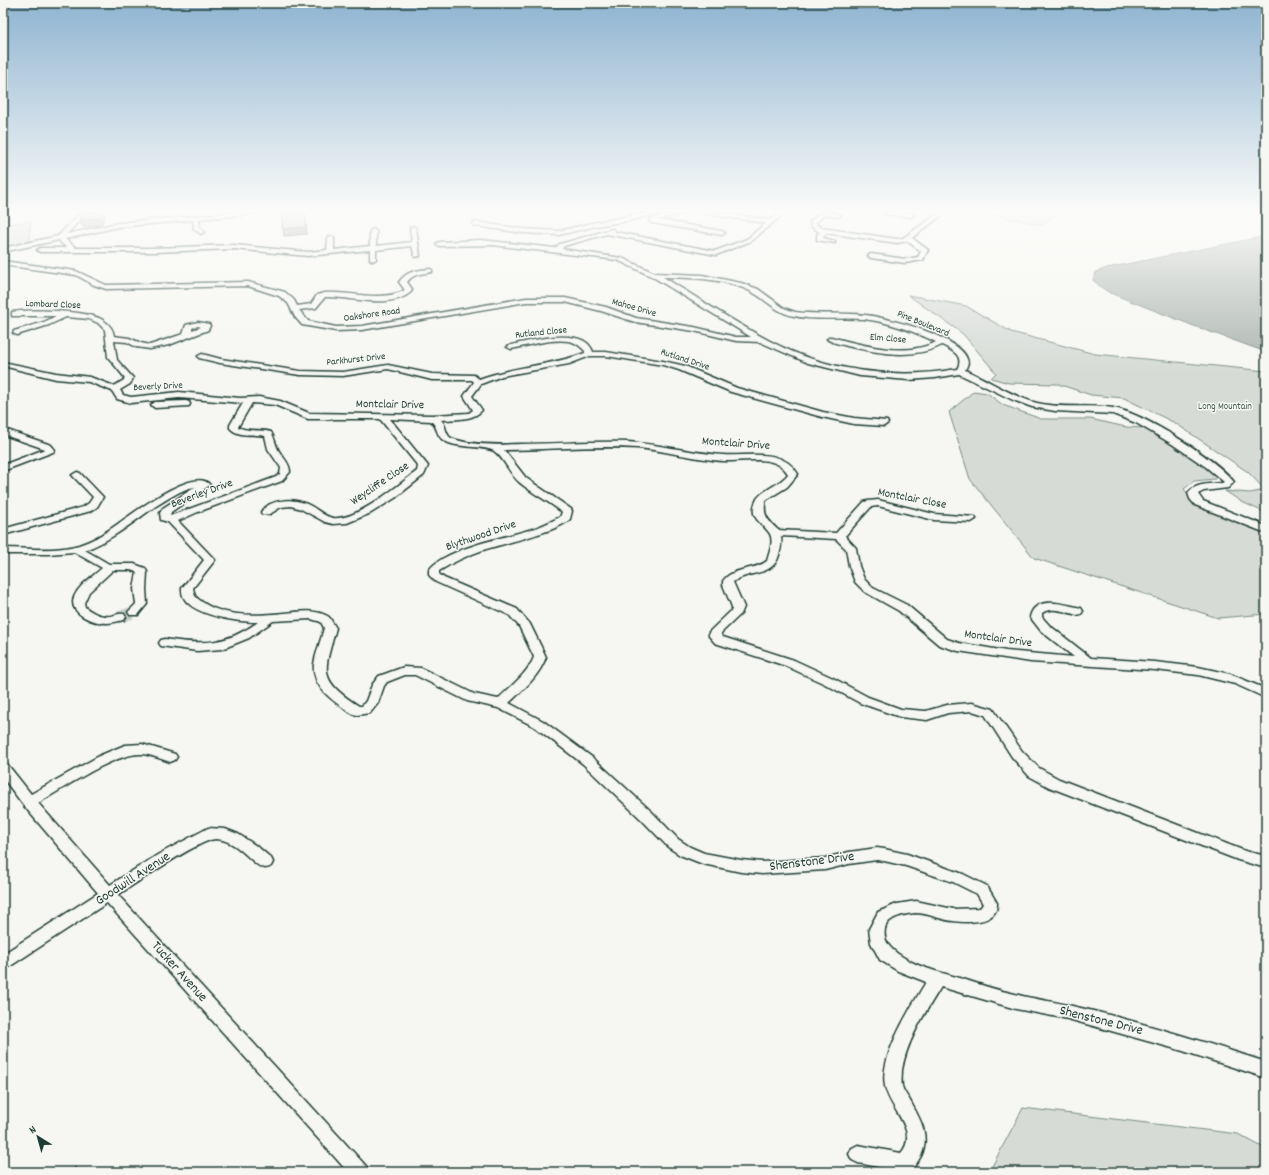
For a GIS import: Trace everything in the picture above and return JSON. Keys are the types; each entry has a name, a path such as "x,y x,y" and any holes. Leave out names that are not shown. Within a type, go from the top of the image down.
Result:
{"street":[{"name":"Oakshore Road","path":"31,267 80,274 91,282 106,287 248,284 282,294 291,302 294,309 306,323 336,329 362,328 428,317"},
{"name":"Pine Boulevard","path":"636,267 653,275 763,340 831,368 896,378 914,378 933,377 960,372 965,362 962,356 952,347 911,328 878,319 808,315 786,312 758,292 734,282 653,275"},
{"path":"294,309 316,305 318,298 326,295 370,299 403,294 407,292 408,289 402,282 405,278 412,273 430,271"},
{"name":"Mahoe Drive","path":"428,317 526,300 551,299 580,303 641,322 694,329 736,339 763,340"},
{"name":"Lombard Close","path":"15,314 78,315 95,317 104,323 108,328 112,357 129,378 127,382 115,389"},
{"path":"17,333 52,322 63,315"},
{"path":"109,338 129,340 139,345 150,347 162,345 186,335"},
{"name":"Elm Close","path":"832,339 858,346 897,351 933,347 941,342"},
{"name":"Rutland Close","path":"511,347 552,340 572,340 579,342 589,350 589,354"},
{"name":"Rutland Drive","path":"478,382 500,374 569,362 589,354 606,354 663,363 682,368 734,390 773,401 854,421 884,423"},
{"name":"Parkhurst Drive","path":"202,356 220,361 300,373 343,374 388,367 432,377 474,378 478,382"},
{"name":"Beverly Drive","path":"3,364 56,376 90,380 115,389 120,396 131,400 179,395 240,401 249,400"},
{"path":"960,372 998,391 1037,405 1071,410 1114,411 1130,416 1211,465 1226,477 1229,482 1225,486 1195,490 1193,492 1193,496 1199,503 1266,530"},
{"path":"433,418 471,415 476,412 478,410 468,396 478,382"},
{"path":"143,399 145,404 153,405 186,404"},
{"name":"Montclair Drive","path":"249,400 277,403 308,416 433,418 440,424 442,434 451,441 494,447 625,444 725,459 770,459 778,461 788,466 792,474 791,479 762,499 758,511 759,517 775,533"},
{"name":"Beverley Drive","path":"3,551 78,549 98,541 166,497 188,485 205,484 204,487 167,510 165,513 165,518 172,520 194,510 267,485 285,476 286,468 273,449 271,439 268,434 240,431 234,428 234,425 249,400"},
{"name":"Weycliffe Close","path":"266,512 270,508 282,504 294,504 301,505 324,518 334,521 346,520 364,514 421,473 423,466 383,416"},
{"path":"3,468 50,450 48,447 7,433"},
{"name":"Blythwood Drive","path":"494,447 505,456 522,479 557,502 567,511 565,519 548,528 454,557 434,570 434,575 440,580 513,612 524,624 537,648 540,657 538,663 523,682 501,704"},
{"path":"3,532 78,512 93,505 98,497 77,474"},
{"name":"Montclair Close","path":"839,536 862,510 871,504 878,503 934,517 971,519"},
{"name":"Shenstone Drive","path":"172,520 210,560 188,588 187,592 191,600 210,610 229,616 270,618 314,615 323,618 329,623 330,628 320,665 321,675 328,689 357,711 366,710 372,703 378,685 383,679 404,671 417,671 471,698 501,704 540,724 588,760 673,843 686,852 741,866 762,868 825,864 849,858 876,854 907,860 958,878 982,890 990,903 990,908 983,914 953,916 916,907 897,910 883,917 877,929 879,943 886,955 904,966 937,979 1016,1002 1068,1012 1183,1043 1266,1070"},
{"path":"839,536 775,533 777,545 772,562 764,568 739,573 728,581 728,585 738,607 737,610 715,632 715,636 719,640 790,663 829,681 864,700 900,713 927,716 946,709 972,707 989,712 1000,726 1017,754 1034,772 1054,783 1243,856 1266,862"},
{"name":"Montclair Drive","path":"839,536 851,548 854,566 859,580 869,590 903,608 944,642 958,647 1054,660 1191,669 1225,675 1255,687 1266,694"},
{"path":"78,549 103,565 110,567 134,567 141,570 142,604 140,608 134,612"},
{"path":"110,567 81,594 77,602 78,607 83,612 101,620 120,617"},
{"path":"1077,611 1050,606 1042,607 1037,612 1036,617 1045,628 1087,661"},
{"path":"166,643 193,648 214,647 239,640 250,634 270,618"},
{"path":"29,802 106,758 125,750 142,749 170,757"},
{"name":"Tucker Avenue","path":"3,768 29,802 109,895 357,1171"},
{"name":"Goodwill Avenue","path":"3,962 109,895 164,858 208,834 214,833 241,841 266,862"},
{"path":"858,1154 905,1163 912,1157 917,1148 918,1138 915,1128 893,1087 894,1070 910,1024 937,979"}],"green space":[{"name":"Long Mountain","path":"908,295 966,306 1011,332 1095,354 1266,371 1266,513 1242,502 1225,491 1250,493 1265,490 1248,472 1175,423 1124,398 1091,395 1058,384 1009,383 991,378 996,373 963,334"},
{"path":"974,391 987,393 1003,405 1041,419 1090,419 1126,427 1144,428 1205,463 1217,472 1215,479 1194,481 1184,489 1192,499 1266,533 1266,614 1218,618 1034,558 970,479 949,412"},
{"path":"1023,1108 1238,1134 1266,1149 1266,1172 989,1172"}],"shaded area":[{"path":"1266,267 1266,352 1110,293 1093,280 1096,272 1107,268"}],"building":[{"path":"75,1167 79,1172 69,1172"}],"tunnel":[{"path":"120,617 134,612"}]}
